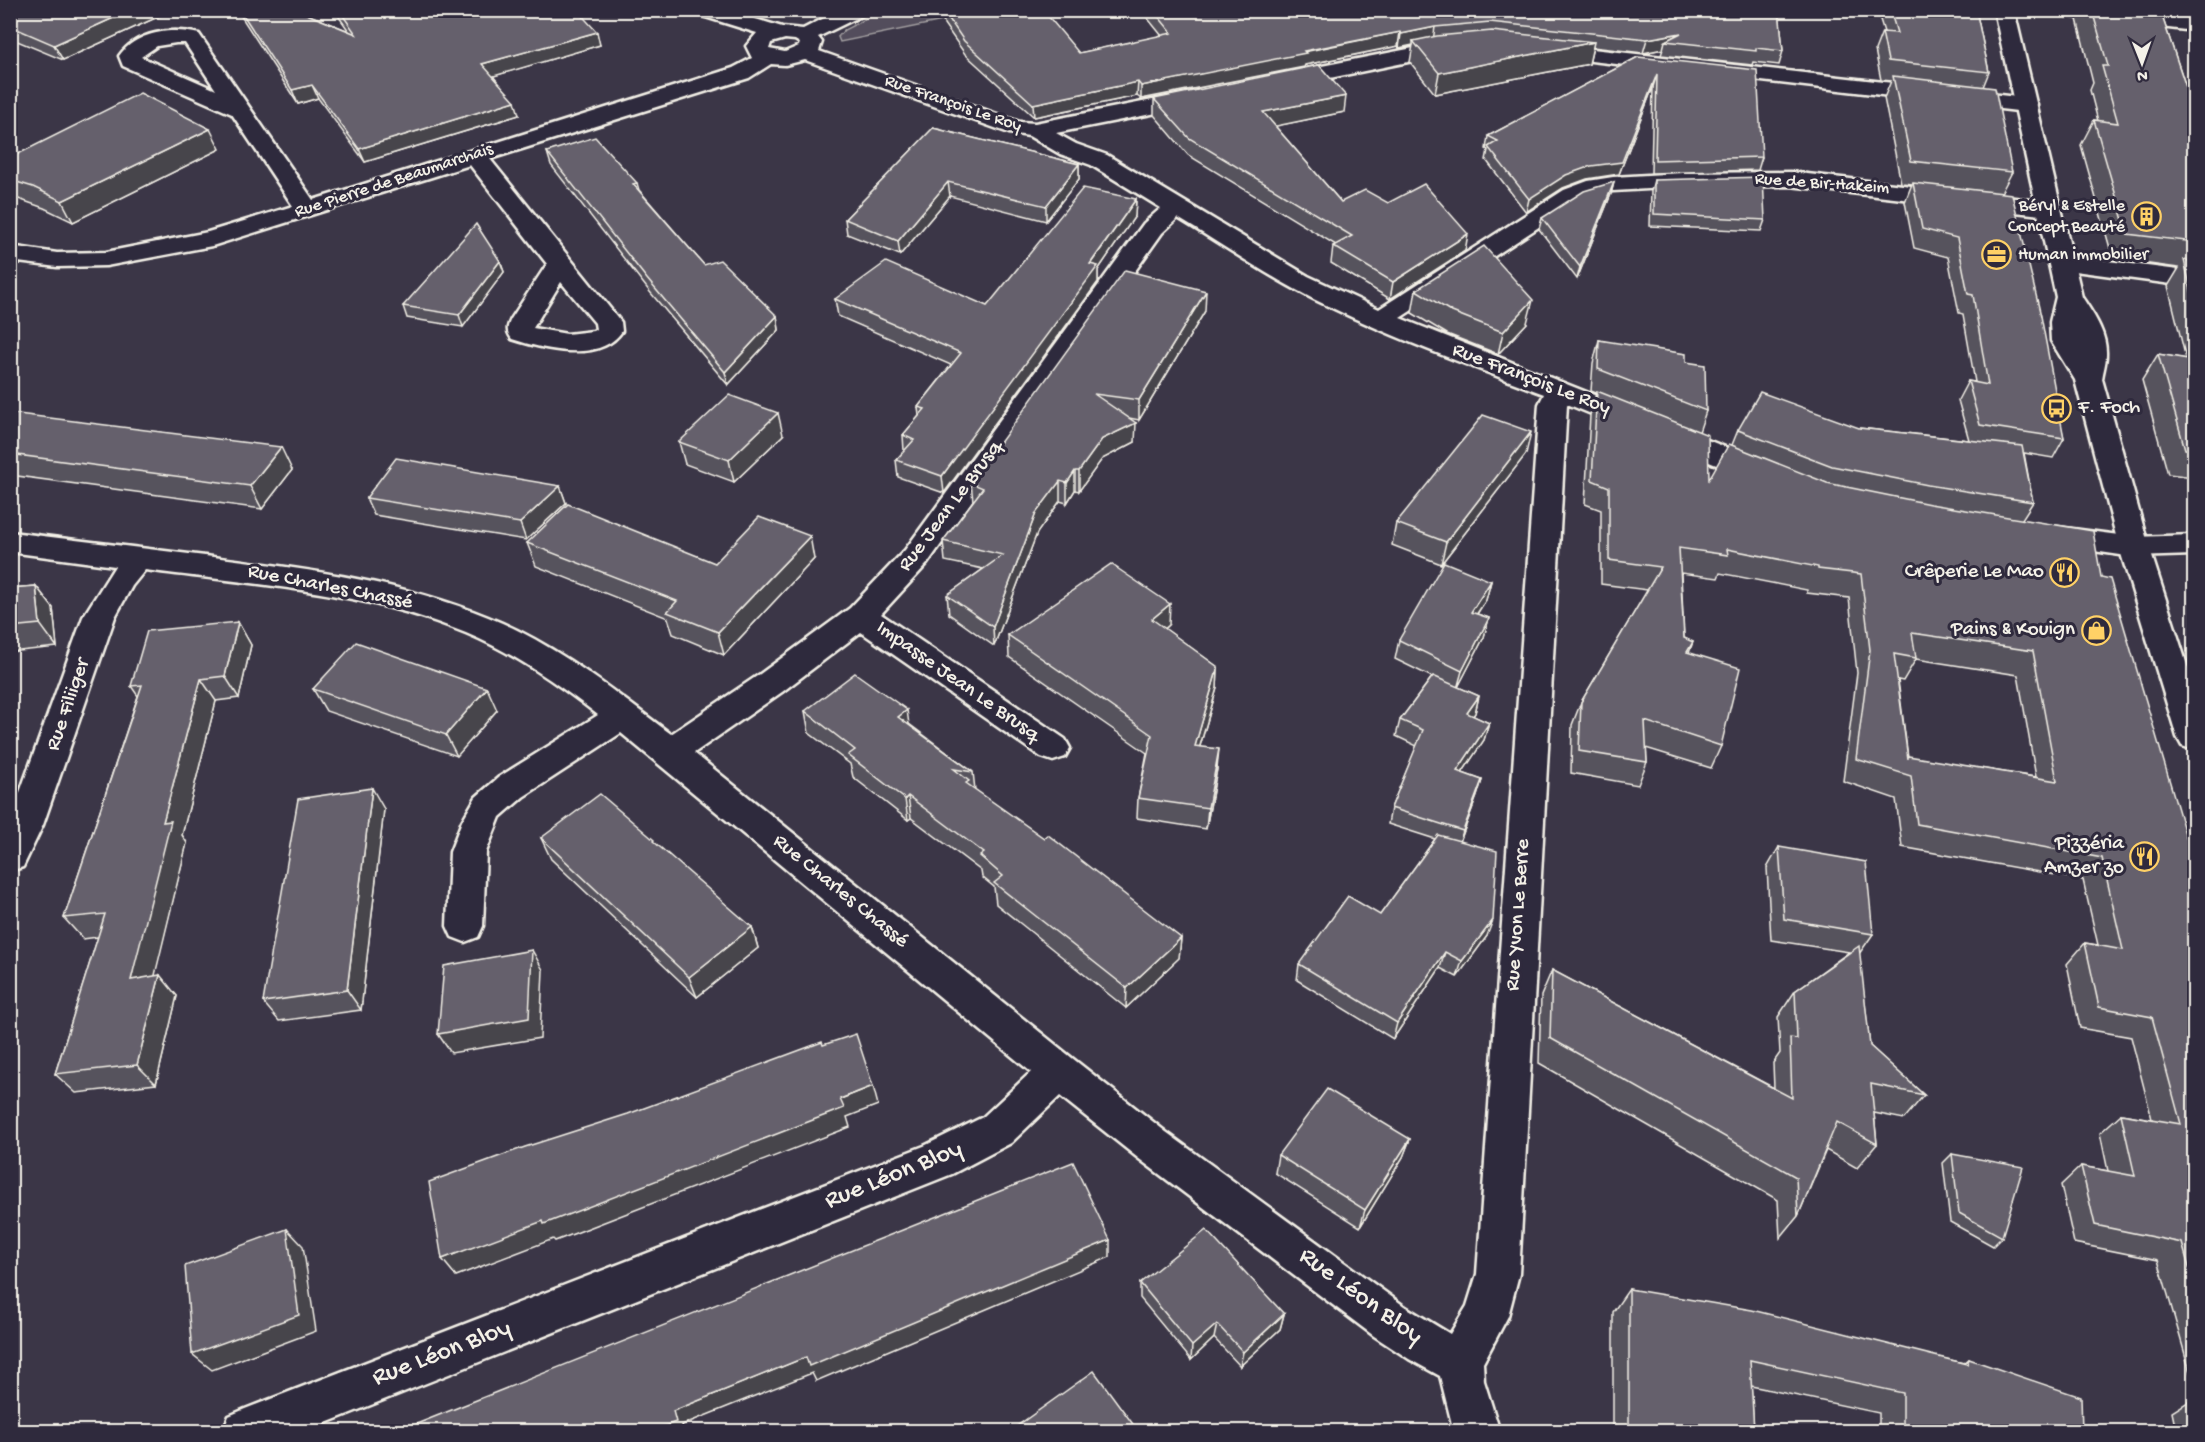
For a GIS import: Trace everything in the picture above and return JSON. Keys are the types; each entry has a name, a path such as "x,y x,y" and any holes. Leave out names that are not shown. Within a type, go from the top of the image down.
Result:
{"street":[{"path":"708,13 720,33 731,40 788,59 805,44 858,10"},
{"path":"2004,10 2069,297 2062,320 2063,337 2067,350 2088,379 2134,547 2194,737"},
{"path":"2067,10 2194,25"},
{"path":"708,13 778,33"},
{"name":"Rue François Le Roy","path":"778,33 1017,128 1035,130 1068,149 1099,160 1299,281 1380,320 1791,484"},
{"name":"Rue Pierre de Beaumarchais","path":"10,253 57,260 126,256 212,239 741,73 763,52 764,38 778,33"},
{"path":"1264,84 1433,49 1471,44"},
{"path":"1528,48 2026,105"},
{"path":"1035,130 1218,94"},
{"path":"240,109 308,209"},
{"path":"1083,122 1086,137 1099,160"},
{"path":"474,156 561,264"},
{"name":"Rue de Bir-Hakeim","path":"1380,320 1572,195 1596,186 1683,180 1811,180 2049,209"},
{"name":"Rue Jean Le Brusq","path":"670,752 771,683 861,616 922,549 1153,228 1159,220 1177,207"},
{"path":"2061,263 2194,280"},
{"name":"Rue Yvon Le Berre","path":"1461,1363 1467,1345 1486,1316 1498,1274 1553,404 1560,390"},
{"path":"2019,532 2134,547 2194,545"},
{"name":"Rue Charles Chassé","path":"10,542 314,582 389,596 478,625 519,645 566,673 670,752 1058,1071"},
{"name":"Rue Filiiger","path":"10,857 34,803 99,617 121,579 137,560"},
{"name":"Impasse Jean Le Brusq","path":"861,616 1053,748"},
{"path":"465,926 468,852 476,828 488,807 511,787 621,716"},
{"name":"Rue Léon Bloy","path":"245,1431 957,1151 998,1129 1058,1071 1152,1145 1389,1321 1424,1344 1461,1363"},
{"path":"1461,1363 1462,1381 1477,1431"}],"shaded area":[{"path":"881,11 942,11 957,15 982,13 840,42 838,37 844,30"}],"building":[{"path":"10,10 131,10 54,45 10,26"},
{"path":"240,10 297,10 356,34 339,10 577,10 597,32 482,64 515,101 359,149 312,85 292,90"},
{"path":"943,10 1043,10 1079,53 1172,33 1153,10 1779,10 1783,51 1756,48 1756,51 1665,41 1681,33 1647,39 1490,22 1435,27 1401,34 1400,32 1141,86 1138,82 1033,104 964,41"},
{"path":"1890,10 1976,10 1989,72 1888,61 1882,32 1897,33"},
{"path":"2092,10 2160,10 2189,96 2194,97 2194,242 2127,234 2094,120 2118,123 2102,66 2108,66"},
{"path":"1492,31 1594,42 1439,73 1413,41 1437,36"},
{"path":"1638,57 1757,70 1762,157 1655,160 1657,74 1622,162 1591,166 1566,175 1529,199 1488,147 1498,141 1488,136"},
{"path":"1319,65 1346,96 1263,112 1341,202 1365,190 1388,203 1424,184 1468,234 1393,282 1333,246 1352,236 1189,138 1154,99"},
{"path":"1893,76 1995,88 2012,172 1911,161"},
{"path":"140,93 210,129 62,201 33,187 10,180 10,158"},
{"path":"933,128 1079,164 1046,206 948,182 898,241 845,219"},
{"path":"595,137 637,183 633,184 704,265 720,260 777,316 725,372 647,279 547,152"},
{"path":"1763,177 1765,220 1654,214 1654,180"},
{"path":"1614,182 1580,267 1542,218 1584,191"},
{"path":"1913,183 2012,194 2041,316 2064,438 1980,425 1968,381 1988,385 1973,295 1968,294 1957,238 1922,229"},
{"path":"1083,188 1136,199 1090,264 1098,266 942,476 896,460 914,440 903,435 925,409 918,407 961,353 835,299 886,262 987,306"},
{"path":"476,224 500,261 459,315 403,306"},
{"path":"1484,246 1533,300 1503,332 1452,312 1416,290"},
{"path":"2184,260 2194,262 2194,303"},
{"path":"1125,270 1206,291 1139,400 1094,394 1136,423 1102,439 1079,471 1075,471 1067,483 1060,481 1036,513 993,627 947,595 1003,555 943,541 983,488 971,483"},
{"path":"1599,340 1686,354 1686,362 1705,365 1706,411 1598,369"},
{"path":"2158,354 2194,360 2194,450 2185,449"},
{"path":"1597,391 1708,435 1709,479 1729,444 1827,483 1930,504 2093,531 2101,577 2110,579 2194,864 2194,1285 2182,1243 2095,1225 2081,1166 2135,1176 2121,1114 2181,1124 2152,1017 2099,1007 2085,943 2123,950 2102,858 1917,824 1911,776 1856,759 1870,650 1861,574 1818,569 1818,567 1727,549 1728,555 1679,548 1684,638 1693,642 1687,652 1740,668 1721,746 1645,721 1647,762 1579,751 1581,702 1661,567 1609,560 1609,487 1592,480","holes":["1912,633 2033,651 2057,781 1908,756 1908,759 1894,654 1916,658"]},
{"path":"1760,392 1859,428 2022,446 2033,502 1832,466 1738,430"},
{"path":"729,395 778,413 729,460 679,442"},
{"path":"10,413 281,447 250,486 10,454"},
{"path":"1483,415 1531,432 1446,542 1396,523"},
{"path":"396,458 560,486 520,523 366,498"},
{"path":"568,504 715,563 759,517 810,536 718,632 667,612 677,601 527,543"},
{"path":"1444,562 1491,581 1471,612 1489,618 1462,671 1399,640"},
{"path":"1111,564 1170,604 1152,619 1218,667 1195,746 1219,749 1208,808 1138,798 1152,735 1008,635"},
{"path":"36,586 40,624 10,627 10,588"},
{"path":"238,622 225,676 201,679 163,822 171,821 131,980 160,975 137,1065 55,1074 105,914 64,918 142,685 131,686 147,631"},
{"path":"356,642 487,688 446,735 313,689"},
{"path":"855,673 907,710 898,717 973,772 954,769 969,781 966,783 1044,838 1048,835 1181,938 1127,988 994,883 1003,876 980,856 984,853 908,796 905,799 848,755 855,750 805,711"},
{"path":"1433,676 1479,696 1467,713 1489,723 1457,771 1482,780 1463,831 1391,808 1423,730 1400,720"},
{"path":"372,788 347,990 263,1002 298,799"},
{"path":"600,794 752,927 689,977 541,838"},
{"path":"1438,835 1497,851 1493,920 1462,961 1445,952 1397,1023 1299,964 1348,896 1380,915"},
{"path":"1779,847 1866,862 1873,934 1784,919"},
{"path":"1859,946 1870,1046 1924,1095 1871,1084 1877,1144 1837,1122 1798,1216 1796,1177 1550,1038 1552,970 1792,1098 1790,1038 1797,1039 1795,991"},
{"path":"532,950 529,1018 438,1034 444,966"},
{"path":"856,1034 873,1086 840,1099 844,1108 544,1224 543,1221 442,1259 429,1182 525,1147 628,1114 822,1042 823,1045"},
{"path":"1327,1089 1410,1139 1365,1210 1278,1155"},
{"path":"1952,1154 2023,1167 2002,1237 1959,1213"},
{"path":"1073,1162 1110,1240 809,1366 806,1357 673,1411 676,1422 651,1431 399,1431"},
{"path":"287,1229 299,1315 192,1354 185,1266"},
{"path":"1206,1230 1284,1314 1243,1352 1217,1324 1192,1346 1140,1283"},
{"path":"1629,1289 1752,1310 1967,1364 1969,1359 2081,1397 2082,1431 1980,1431 1970,1428 1969,1431 1903,1431 1903,1393 1750,1360 1754,1431 1629,1431"},
{"path":"1094,1371 1138,1431 1010,1431"}],"place":[{"name":"Béryl & Estelle Concept Beauté","path":"2146,216"},
{"name":"Human immobilier","path":"1997,255"},
{"name":"F. Foch","path":"2057,408"},
{"name":"Crêperie Le Mao","path":"2065,572"},
{"name":"Pains & Kouign","path":"2096,630"},
{"name":"Pizzéria Amzer zo","path":"2145,856"}]}
